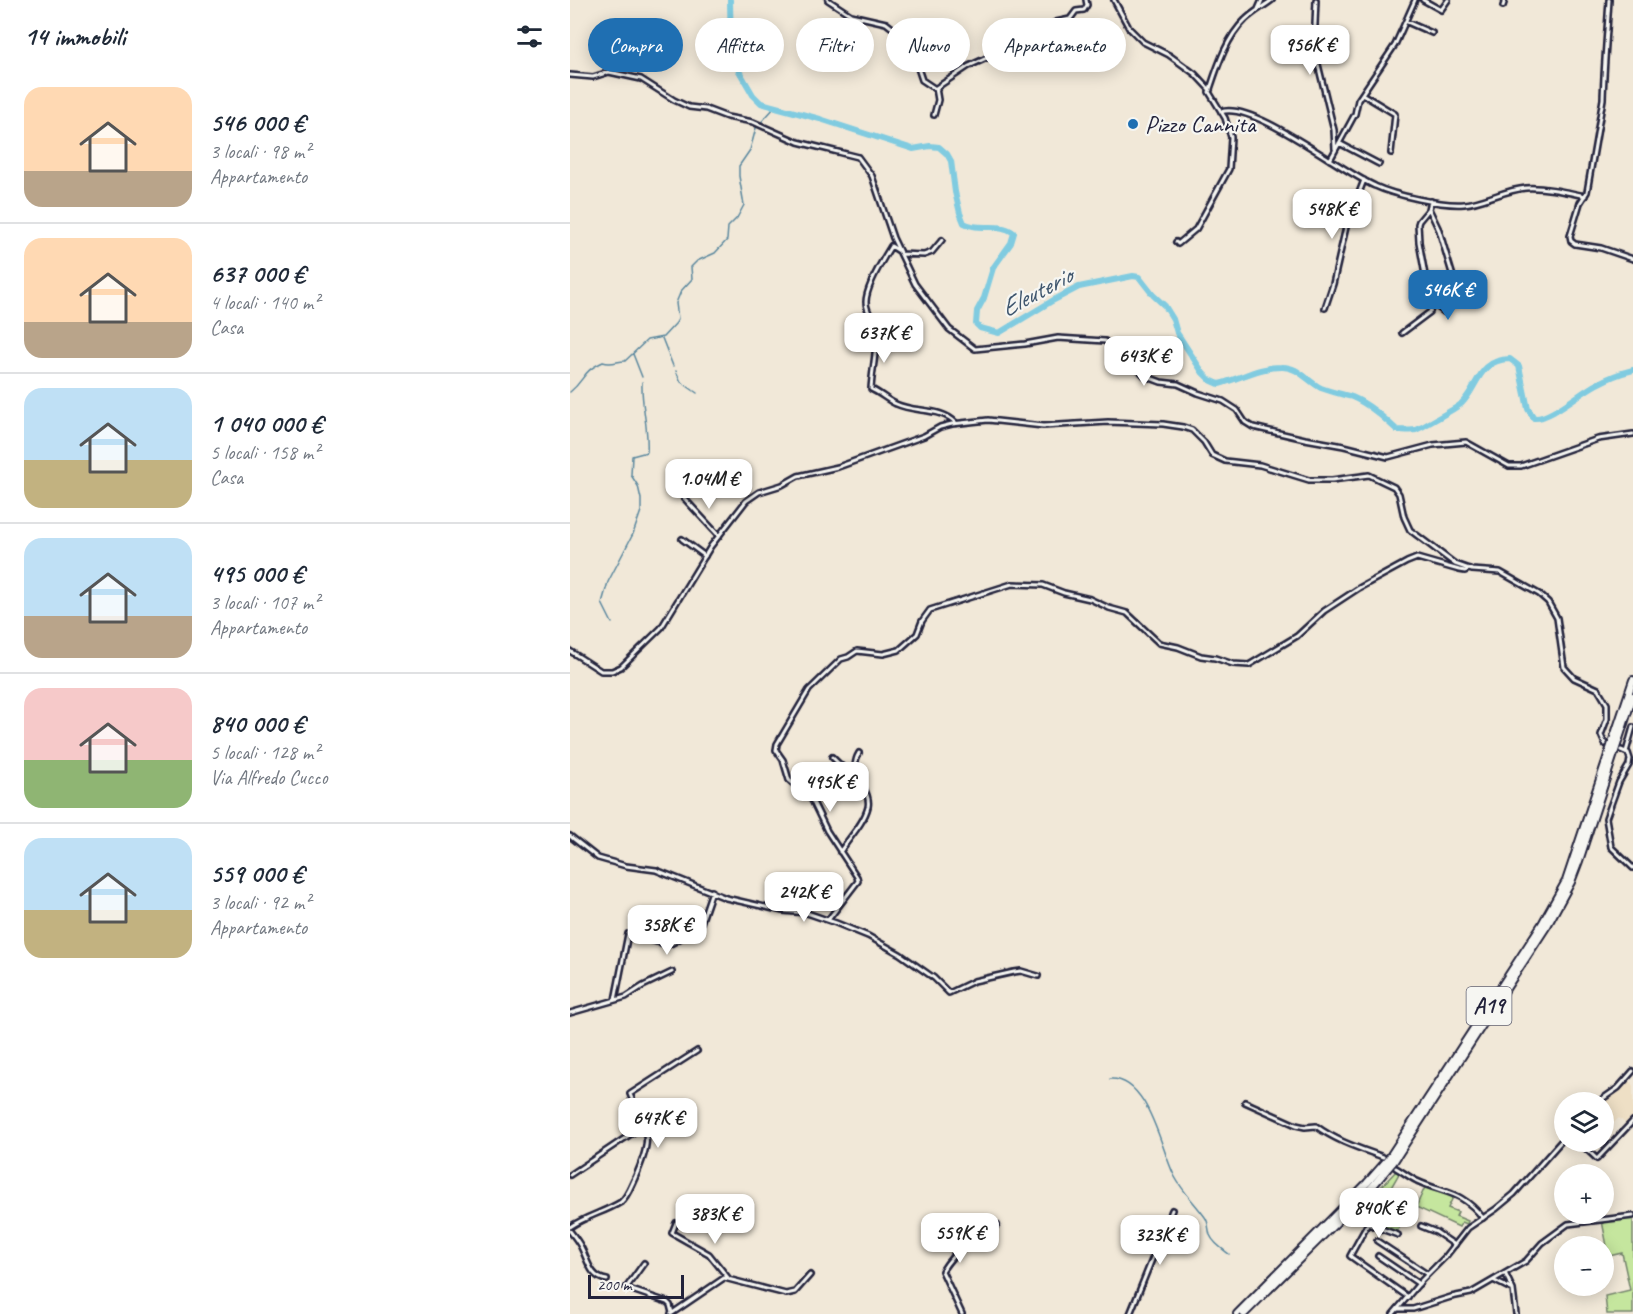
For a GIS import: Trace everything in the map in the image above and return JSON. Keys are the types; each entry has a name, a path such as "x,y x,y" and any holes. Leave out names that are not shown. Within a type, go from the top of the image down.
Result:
{"highway":[{"name":"A19","path":"1238,1314 1389,1158 1542,924 1566,881 1577,853 1633,680"},
{"name":"A19","path":"1245,1314 1372,1187 1394,1161 1548,924 1571,882 1579,861 1633,696"}],"street":[{"path":"828,0 851,15 886,23 895,30 910,58 917,65 922,80 936,90 938,100 934,115"},
{"path":"936,90 969,66 1024,41 1056,22 1070,19 1076,11 1084,10 1087,5 1086,0"},
{"path":"1114,0 1129,28 1143,42 1169,55 1195,74 1210,90 1231,137 1228,173 1196,228 1178,244 1176,242"},
{"path":"1257,10 1262,0"},
{"path":"1210,90 1233,36 1246,19 1272,0"},
{"path":"1316,0 1314,48 1334,130 1335,151"},
{"path":"1330,160 1355,114 1362,94 1395,45 1415,0"},
{"path":"1423,0 1441,10 1448,0"},
{"path":"1503,6 1505,0"},
{"path":"1609,0 1602,85 1603,99 1585,196 1574,219 1570,236 1571,241 1575,244 1601,248 1633,259"},
{"path":"1407,22 1432,33"},
{"path":"570,75 593,76 609,72 641,79 682,104 759,125 798,142 858,157 872,176 893,238 921,294 949,329 975,349 1058,338 1105,341 1126,357 1144,376 1161,382 1178,384 1223,400 1237,410 1245,422 1253,427 1388,457 1433,445 1466,442 1509,466 1521,466 1598,439 1633,434"},
{"path":"1362,94 1395,114 1391,153"},
{"path":"1221,112 1232,110 1258,117 1364,180 1386,190 1431,201 1466,204 1506,191 1539,188 1585,196"},
{"path":"1339,143 1379,164"},
{"path":"1324,308 1333,284 1346,227 1364,180"},
{"path":"1402,333 1430,312 1431,302 1419,242 1419,221 1429,209 1431,201"},
{"path":"1429,209 1454,280"},
{"path":"942,240 932,252 924,255 900,253 891,246 885,260 876,271 866,300 877,331 870,389 896,404 937,413 956,423"},
{"path":"1431,302 1444,312 1460,299"},
{"path":"570,651 601,671 615,670 661,628 705,556 746,501 759,492 782,485 809,472 838,467 924,436 940,427 956,423 988,420 1043,426 1108,422 1174,425 1192,430 1204,442 1212,455 1225,461 1260,465 1309,480 1332,480 1369,475 1394,488 1399,494 1410,531 1455,564 1468,569 1500,572 1539,594 1548,602 1557,618 1564,667 1574,678 1598,689 1607,704 1607,719 1601,735 1605,744"},
{"path":"684,498 719,536"},
{"path":"682,539 705,556"},
{"path":"828,920 858,881 857,877 827,831 812,800 789,780 783,760 776,750 777,744 809,690 841,659 857,651 883,654 899,650 917,634 930,610 1012,584 1043,585 1064,593 1090,598 1109,608 1127,613 1159,642 1201,656 1233,664 1249,665 1297,636 1324,611 1359,588 1407,562 1418,558 1459,570 1468,569"},
{"path":"1633,727 1624,751 1630,759 1629,765 1619,782 1606,818 1611,847 1633,868"},
{"path":"840,852 868,806 855,764 859,753"},
{"path":"832,757 845,767 861,785"},
{"path":"570,836 598,858 626,866 656,870 726,898 783,911 807,913 867,936 900,954 934,978 949,993 974,981 1014,972 1021,971 1038,976"},
{"path":"615,1000 628,934 668,945 673,944 685,933 700,926 712,891"},
{"path":"570,1013 626,998 643,986 672,972"},
{"path":"607,1280 599,1278 592,1271 582,1248 570,1229 586,1216 626,1198 648,1146 644,1126 630,1094 698,1051"},
{"path":"1612,1092 1633,1071"},
{"path":"1245,1102 1286,1121 1305,1127 1316,1126 1324,1134 1383,1157"},
{"path":"1614,1142 1633,1122"},
{"path":"570,1175 644,1126"},
{"path":"1393,1314 1468,1228 1515,1194 1554,1149"},
{"path":"1590,1152 1597,1159 1604,1152"},
{"path":"1396,1168 1416,1180 1459,1196 1471,1204 1483,1218"},
{"path":"1376,1209 1350,1256 1408,1297"},
{"path":"1130,1314 1172,1210"},
{"path":"1398,1309 1413,1309 1471,1293 1526,1261 1542,1243 1568,1224 1633,1216"},
{"path":"676,1223 672,1233 709,1254 729,1279"},
{"path":"1368,1224 1398,1235"},
{"path":"962,1314 942,1271 958,1250 984,1231 997,1225"},
{"path":"1421,1226 1436,1232 1455,1245"},
{"path":"1377,1241 1427,1274"},
{"path":"1378,1256 1419,1284"},
{"path":"644,1263 626,1288 667,1302 671,1307 671,1314"},
{"path":"1505,1274 1513,1290 1516,1314"},
{"path":"671,1314 718,1281 729,1279 786,1294 795,1292 810,1275"},
{"path":"1506,1285 1509,1280"},
{"path":"1494,1281 1513,1290"}],"shaded area":[{"path":"1629,1080 1633,1084 1633,1117 1626,1124 1619,1118 1614,1123 1614,1092"}],"green space":[{"path":"1395,1169 1400,1172 1378,1210 1365,1204 1396,1171"},
{"path":"1426,1185 1430,1189 1431,1187 1454,1195 1448,1208 1458,1212 1456,1216 1468,1221 1467,1224 1462,1222 1459,1227 1416,1207"},
{"path":"1377,1211 1391,1221 1401,1223 1397,1233 1371,1223"},
{"path":"1633,1216 1633,1314 1607,1314 1605,1296 1614,1296 1614,1294 1630,1290 1622,1253 1614,1255 1614,1236 1605,1236 1603,1224 1614,1224 1614,1219"}],"waterway":[{"name":"Eleuterio","path":"730,0 731,50 735,64 753,95 761,103 913,149 939,147 951,161 955,192 964,223 976,227 1008,229 1014,233 1011,243 993,268 984,298 977,311 976,324 980,328 999,333 1079,287 1133,276 1139,277 1165,306 1173,319 1177,333 1210,380 1219,384 1265,369 1287,367 1297,371 1321,388 1358,400 1397,430 1416,430 1461,404 1485,369 1499,361 1510,359 1519,366 1528,409 1534,418 1548,415 1601,382 1633,370"},
{"path":"570,392 587,372 596,366 603,362 625,361 647,340 663,337 676,323 678,319 676,303 681,291 692,279 691,267 697,261 715,253 727,240 728,227 737,218 744,205 739,166 750,150 756,128 775,107"},
{"path":"662,338 673,366"},
{"path":"633,354 642,377"},
{"path":"676,371 681,382 697,393"},
{"path":"612,623 602,603 608,582 633,534 641,511 638,486 631,475 632,456 647,452 642,382"},
{"path":"1110,1079 1123,1082 1135,1090 1144,1102 1175,1177 1206,1219 1213,1241 1229,1254"}],"place":[{"name":"Pizzo Cannita","path":"1133,124"}]}
